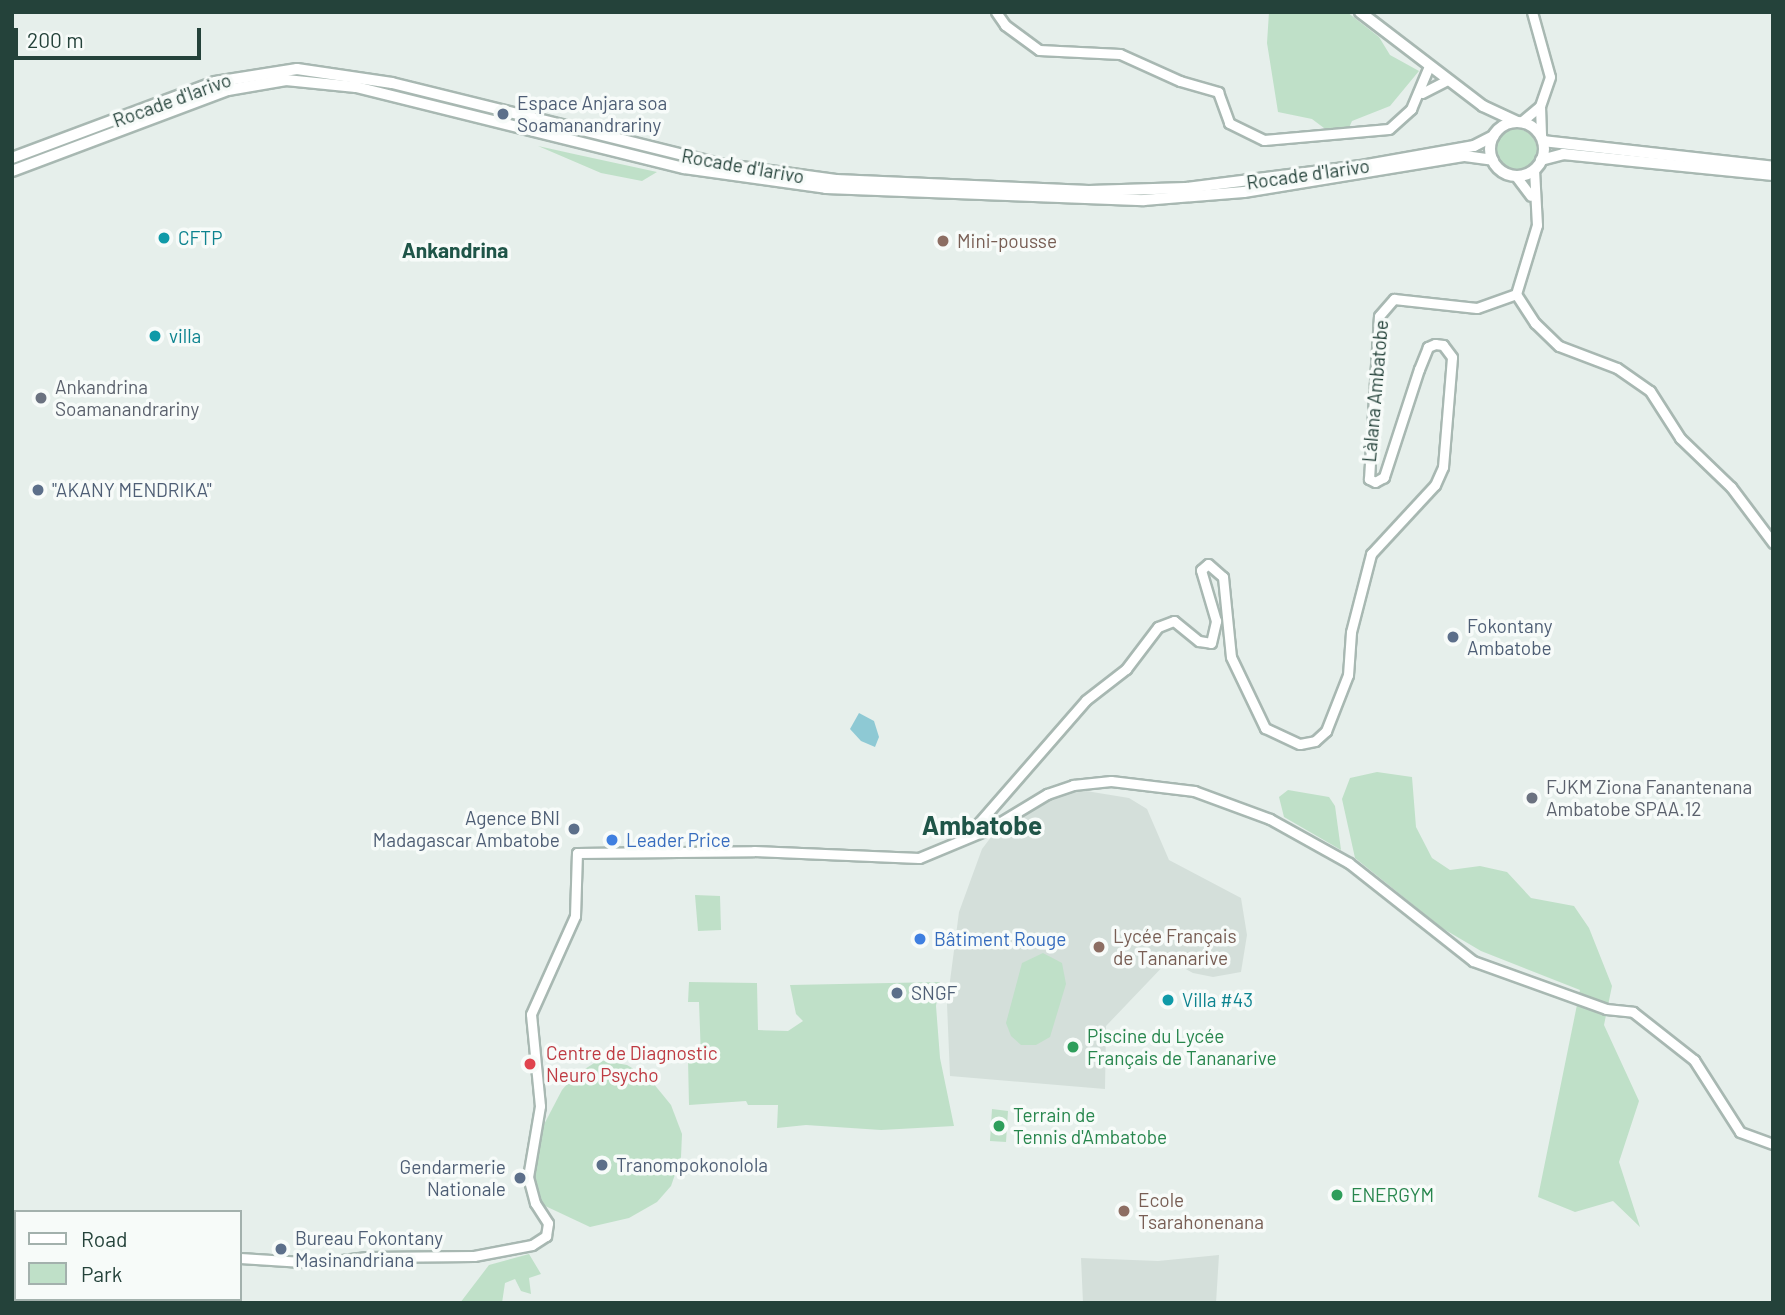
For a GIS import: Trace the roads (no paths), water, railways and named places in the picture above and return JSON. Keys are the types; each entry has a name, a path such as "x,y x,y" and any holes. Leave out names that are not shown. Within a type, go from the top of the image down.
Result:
{"main road":[{"path":"1360,12 1487,109 1519,122 1542,139 1773,167"},
{"name":"Rocade d'Iarivo","path":"12,158 215,82 297,69 380,81 719,164 860,182 1089,191 1186,188 1367,165 1474,146 1494,135"},
{"name":"Rocade d'Iarivo","path":"12,171 228,90 286,80 356,87 684,168 826,188 1144,200 1244,192 1465,156 1493,160"},
{"path":"1487,109 1494,135 1493,160 1503,172 1515,175 1534,169 1541,160 1542,139"},
{"path":"1494,135 1519,122"},
{"path":"1541,160 1563,154 1773,175"}],"street":[{"path":"996,12 1005,25 1039,50 1120,54 1180,81 1218,92 1229,123 1264,140 1389,129 1432,84 1448,80"},
{"path":"1532,12 1550,77 1540,106 1542,139"},
{"path":"1418,96 1429,66"},
{"path":"1519,122 1540,106"},
{"path":"1534,169 1533,199 1537,225 1516,294 1540,328 1559,346 1617,368 1650,391 1681,439 1731,486 1773,543"},
{"path":"1515,175 1533,199"},
{"name":"Làlana Ambatobe","path":"986,820 1086,700 1126,669 1158,627 1174,621 1199,641 1211,643 1216,621 1201,570 1208,564 1223,577 1231,657 1265,728 1300,744 1315,741 1326,731 1348,675 1351,632 1371,554 1435,485 1443,467 1452,358 1443,345 1435,344 1428,347 1419,369 1384,477 1370,481 1379,316 1394,299 1477,308 1516,294"},
{"path":"242,1258 318,1263 367,1257 474,1256 524,1247 546,1236 548,1223 535,1203 528,1177 540,1117 531,1014 575,916 577,853 754,851 919,858 970,835 986,820 1003,820 1046,794 1073,785 1111,781 1194,791 1270,818 1349,863 1473,961 1648,1021 1694,1060 1740,1132 1773,1144"}],"water":[{"path":"859,713 874,721 879,737 875,747 861,741 850,729"}],"place":[{"name":"Espace Anjara soa Soamanandrariny","path":"503,114"},
{"name":"CFTP","path":"164,238"},
{"name":"Mini-pousse","path":"943,241"},
{"name":"villa","path":"155,336"},
{"name":"Ankandrina Soamanandrariny","path":"41,398"},
{"name":"\"AKANY MENDRIKA\"","path":"38,490"},
{"name":"Fokontany Ambatobe","path":"1453,637"},
{"name":"FJKM Ziona Fanantenana Ambatobe SPAA.12","path":"1532,798"},
{"name":"Agence BNI Madagascar Ambatobe","path":"574,829"},
{"name":"Leader Price","path":"612,840"},
{"name":"Bâtiment Rouge","path":"920,939"},
{"name":"Lycée Français de Tananarive","path":"1099,947"},
{"name":"SNGF","path":"897,993"},
{"name":"Villa #43","path":"1168,1000"},
{"name":"Piscine du Lycée Français de Tananarive","path":"1073,1047"},
{"name":"Centre de Diagnostic Neuro Psycho","path":"530,1064"},
{"name":"Terrain de Tennis d'Ambatobe","path":"999,1126"},
{"name":"Tranompokonolola","path":"602,1165"},
{"name":"Gendarmerie Nationale","path":"520,1178"},
{"name":"ENERGYM","path":"1337,1195"},
{"name":"Ecole Tsarahonenana","path":"1124,1211"},
{"name":"Bureau Fokontany Masinandriana","path":"281,1249"}],"district":[{"name":"Ankandrina","path":"455,250"},
{"name":"Ambatobe","path":"982,825"}]}
